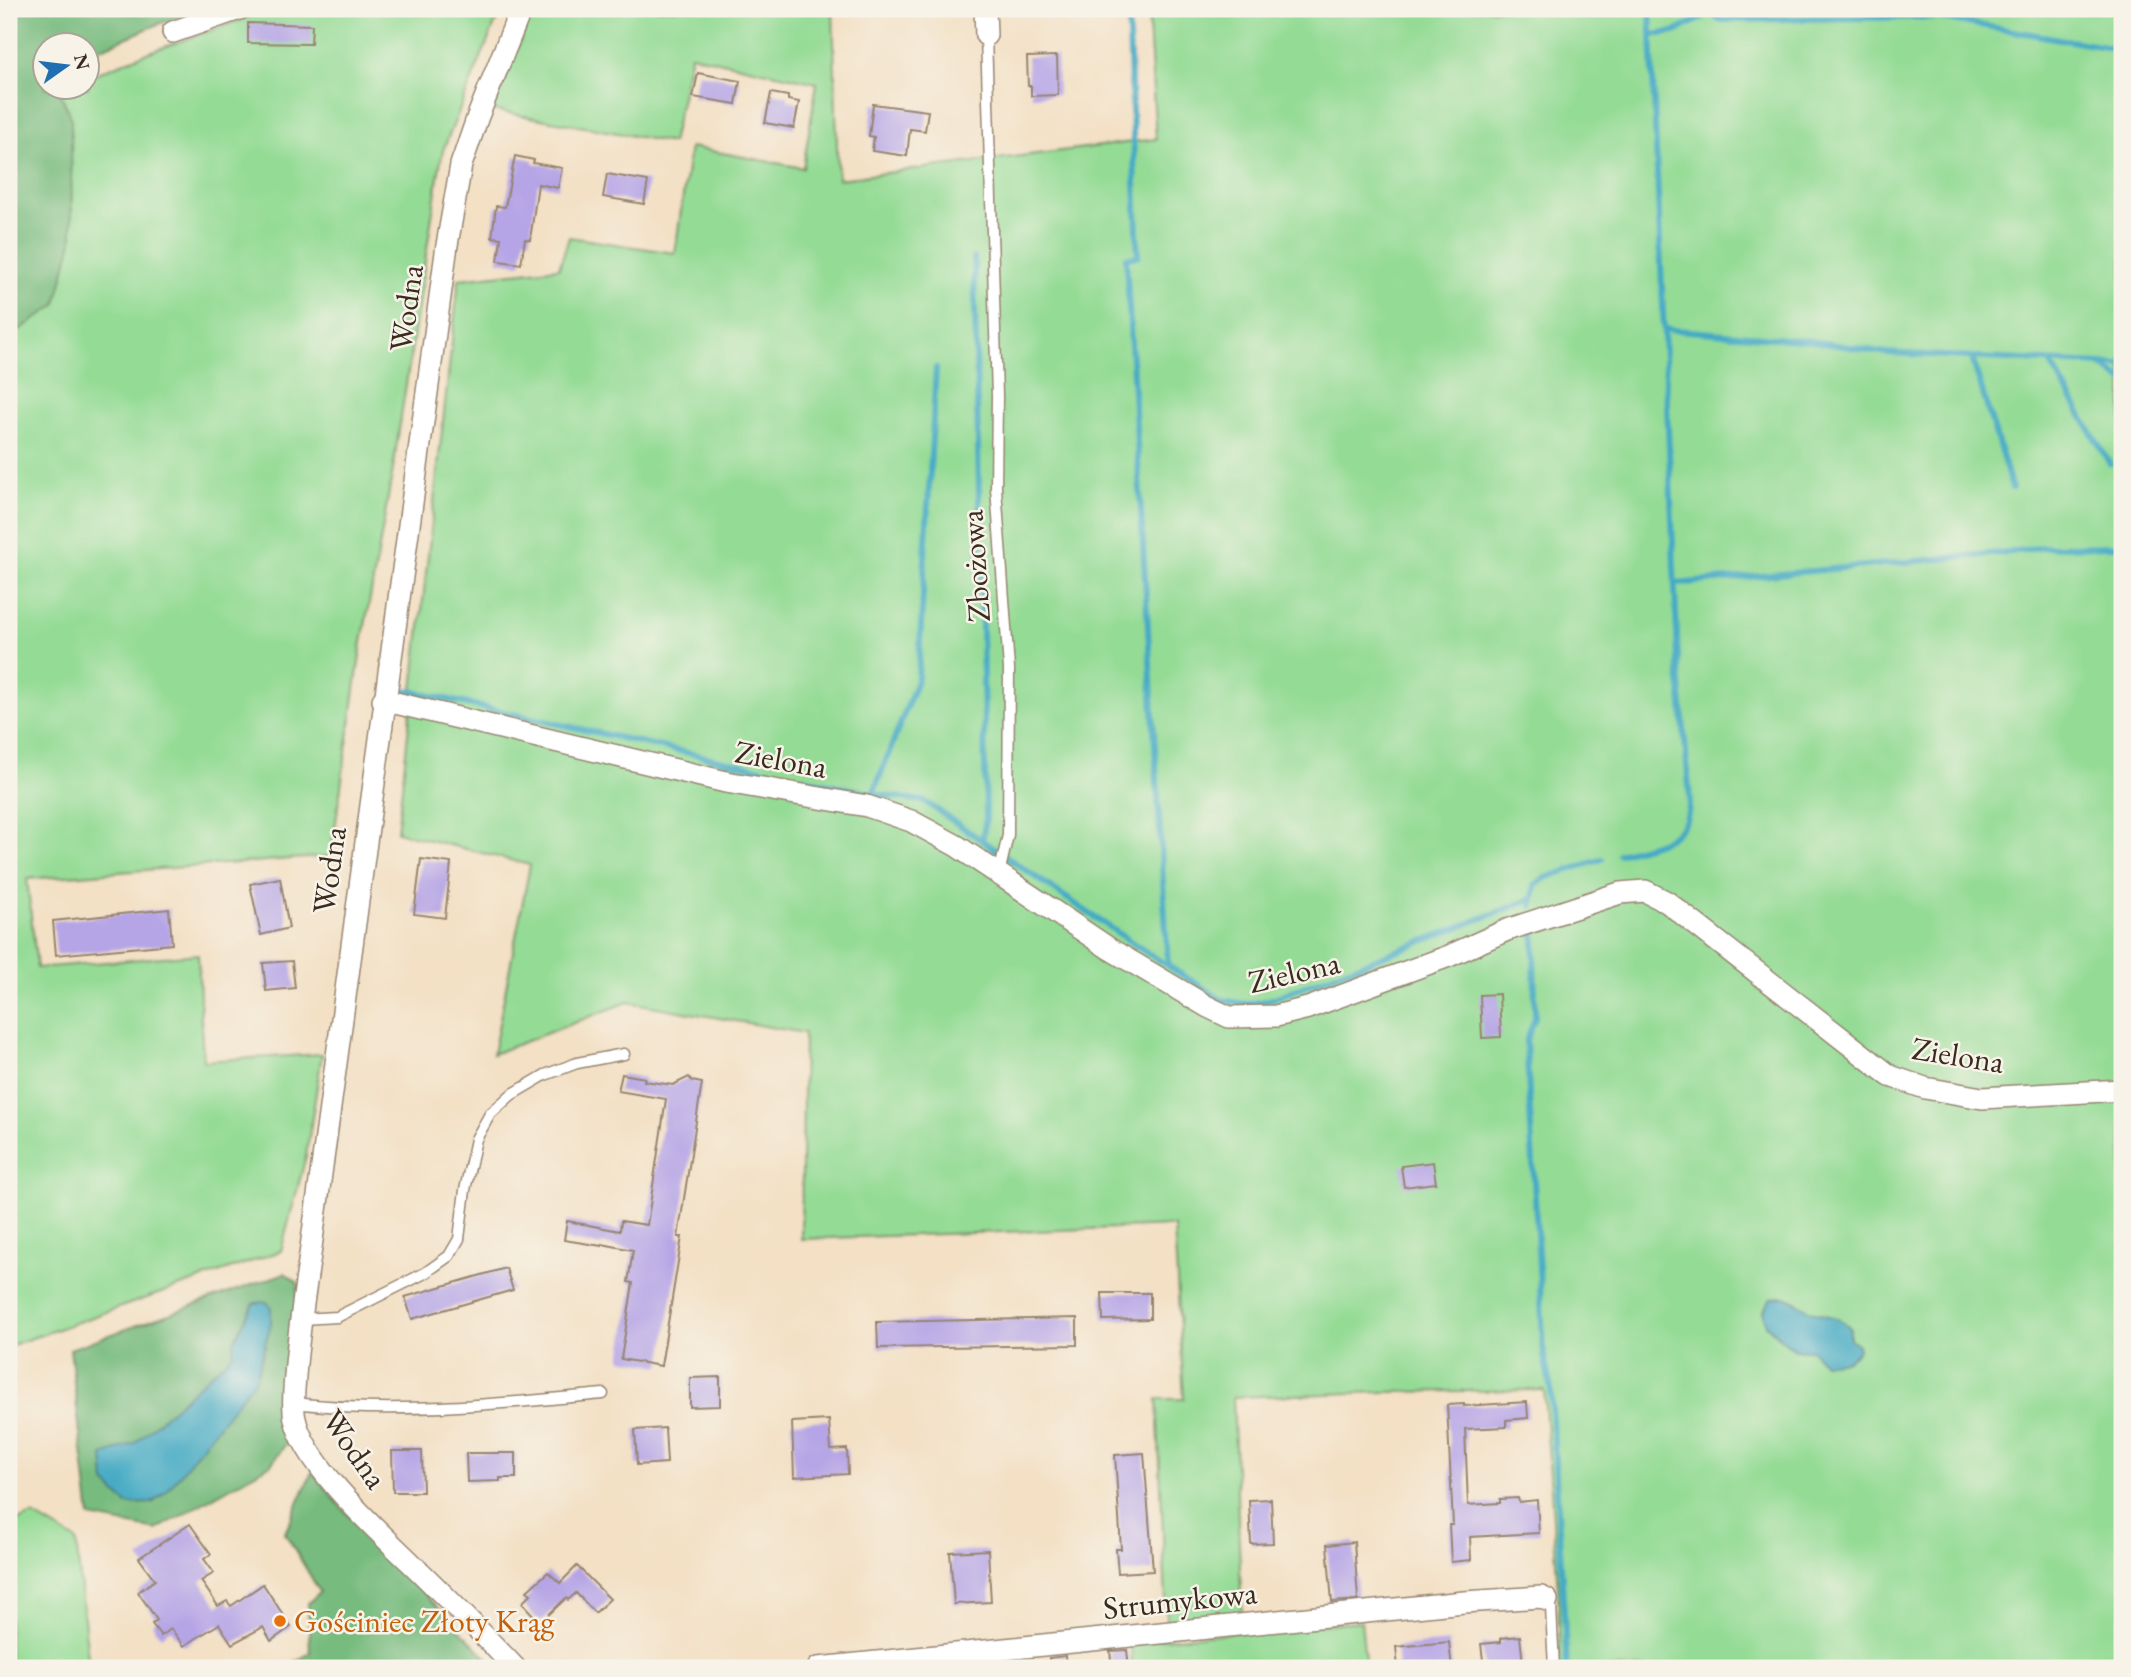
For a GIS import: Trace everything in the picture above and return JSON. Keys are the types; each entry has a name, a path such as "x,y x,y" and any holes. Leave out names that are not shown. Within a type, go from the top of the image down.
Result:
{"street":[{"path":"173,32 239,9"},
{"name":"Wodna","path":"515,1668 350,1503 316,1461 300,1435 294,1403 301,1319 447,245 461,165 521,9"},
{"path":"985,9 986,35"},
{"name":"Zielona","path":"383,701 726,782 867,806 911,821 957,846 1110,949 1229,1017 1276,1016 1308,1008 1449,956 1507,930 1620,893 1645,891 1667,902 1890,1076 1925,1088 1982,1098 2122,1090"},
{"name":"Strumykowa","path":"818,1668 1464,1602 1541,1597 1547,1600"}],"lane":[{"name":"Zbożowa","path":"986,35 996,488 1009,669 1008,835 999,874"},
{"path":"301,1319 338,1317 425,1273 450,1256 459,1239 465,1190 476,1139 490,1114 511,1095 545,1075 577,1063 624,1054"},
{"path":"294,1403 339,1408 432,1409 603,1395"},
{"path":"1547,1600 1551,1607 1554,1668"}],"green space":[{"path":"9,9 207,9 161,23 102,48 102,32 32,32 32,102 64,102 71,118 72,241 56,305 9,337"},
{"path":"272,9 501,9 443,150 392,475 361,648 331,856 27,879 37,968 198,954 203,1061 322,1054 306,1156 281,1251 9,1346 9,337 55,305 71,118 64,102 102,102 102,71"},
{"path":"533,9 833,9 838,179 1156,139 1148,9 2122,9 2122,1668 1560,1668 1558,1591 1544,1390 1233,1397 1242,1616 1167,1625 1157,1399 1184,1399 1174,1226 801,1239 804,1033 628,1002 493,1054 530,865 397,832 459,279 559,268 569,237 675,253 690,147 803,168 817,83 691,55 672,143 492,110"},
{"path":"285,1273 298,1283 291,1437 271,1464 156,1530 90,1517 70,1349"},
{"path":"312,1472 342,1508 497,1668 284,1668 310,1653 308,1603 320,1592 285,1533"},
{"path":"33,1515 76,1540 89,1668 9,1668 9,1524"},
{"path":"1361,1621 1366,1668 1132,1668 1131,1642"}],"water":[{"path":"1784,1297 1809,1310 1845,1323 1850,1328 1850,1339 1857,1344 1858,1350 1855,1354 1843,1361 1824,1363 1811,1350 1794,1350 1766,1325 1763,1311 1771,1298"},
{"path":"267,1302 271,1308 271,1323 256,1378 167,1491 152,1503 127,1504 105,1483 103,1455 135,1443 233,1354 234,1341 254,1303"}],"building":[{"path":"248,23 312,25 311,44 248,43"},
{"path":"1057,56 1058,95 1031,96 1027,57"},
{"path":"698,73 740,81 736,104 693,97"},
{"path":"771,93 788,96 788,100 799,102 794,128 765,123"},
{"path":"873,104 928,111 925,131 910,129 907,156 872,151 874,137 869,136"},
{"path":"515,156 534,160 533,163 562,168 558,188 538,184 530,240 525,239 521,264 498,261 501,238 492,237 496,206 505,207"},
{"path":"607,174 648,181 644,204 603,197"},
{"path":"421,859 451,863 445,918 414,914"},
{"path":"280,878 289,928 261,935 250,884"},
{"path":"169,909 172,944 56,955 53,921"},
{"path":"292,961 295,988 266,991 263,963"},
{"path":"1499,994 1501,1037 1482,1038 1480,995"},
{"path":"622,1074 645,1078 644,1081 673,1085 689,1077 692,1081 702,1083 678,1237 682,1237 661,1366 621,1359 633,1283 628,1282 633,1250 564,1240 567,1221 620,1231 621,1221 647,1225 666,1099 618,1091"},
{"path":"1433,1162 1436,1183 1404,1187 1401,1166"},
{"path":"506,1268 513,1290 412,1319 405,1297"},
{"path":"1102,1293 1150,1293 1150,1319 1103,1320"},
{"path":"1077,1318 1077,1345 878,1348 877,1322"},
{"path":"720,1377 720,1406 690,1407 690,1378"},
{"path":"1527,1402 1528,1418 1506,1420 1506,1427 1465,1429 1468,1505 1500,1503 1500,1499 1518,1498 1519,1502 1537,1500 1539,1533 1470,1537 1471,1560 1451,1562 1449,1525 1453,1525 1447,1405"},
{"path":"829,1420 831,1450 847,1449 848,1474 794,1477 792,1422"},
{"path":"665,1428 667,1463 637,1465 635,1430"},
{"path":"392,1451 422,1451 423,1492 393,1492"},
{"path":"466,1453 516,1453 516,1478 467,1482"},
{"path":"1144,1453 1153,1571 1118,1573 1116,1549 1121,1549 1115,1455"},
{"path":"1271,1499 1273,1543 1251,1544 1249,1500"},
{"path":"190,1524 211,1554 204,1559 214,1573 201,1581 218,1606 227,1601 231,1606 263,1584 291,1627 271,1641 263,1627 232,1644 219,1624 184,1646 171,1629 161,1636 152,1624 157,1620 138,1592 155,1580 139,1558"},
{"path":"1354,1542 1358,1600 1332,1602 1327,1545"},
{"path":"988,1550 991,1602 954,1604 950,1552"},
{"path":"577,1566 610,1599 595,1613 576,1593 568,1600 566,1598 542,1621 537,1619 522,1603 531,1594 527,1591 548,1572 560,1583"},
{"path":"1520,1636 1523,1664 1520,1664 1521,1668 1484,1668 1481,1644"},
{"path":"1449,1642 1452,1668 1398,1668 1396,1647"},
{"path":"1127,1650 1129,1668 1112,1668 1110,1651"},
{"path":"1065,1656 1066,1668 1050,1668 1049,1658"}],"waterway":[{"path":"1128,9 1138,256 1126,258 1168,966"},
{"path":"1619,854 1656,844 1673,835 1685,822 1690,800 1678,659 1650,9"},
{"path":"1651,35 1675,32 1710,13 1721,20 1934,17 2122,50"},
{"path":"974,258 986,818 982,841"},
{"path":"1664,329 1812,341 1887,353 2122,365"},
{"path":"1972,358 2012,488"},
{"path":"2050,362 2110,464"},
{"path":"2101,365 2122,380"},
{"path":"873,794 918,678 936,368"},
{"path":"1675,584 2043,547 2122,546"},
{"path":"405,690 873,794 924,801 1146,952 1222,1000 1245,1004 1266,1001 1532,899"},
{"path":"1532,906 1535,885 1545,878 1602,859"},
{"path":"1534,933 1535,1018 1526,1041 1544,1355 1551,1390 1567,1668"}],"place":[{"name":"Gościniec Złoty Krąg","path":"280,1621"}]}
